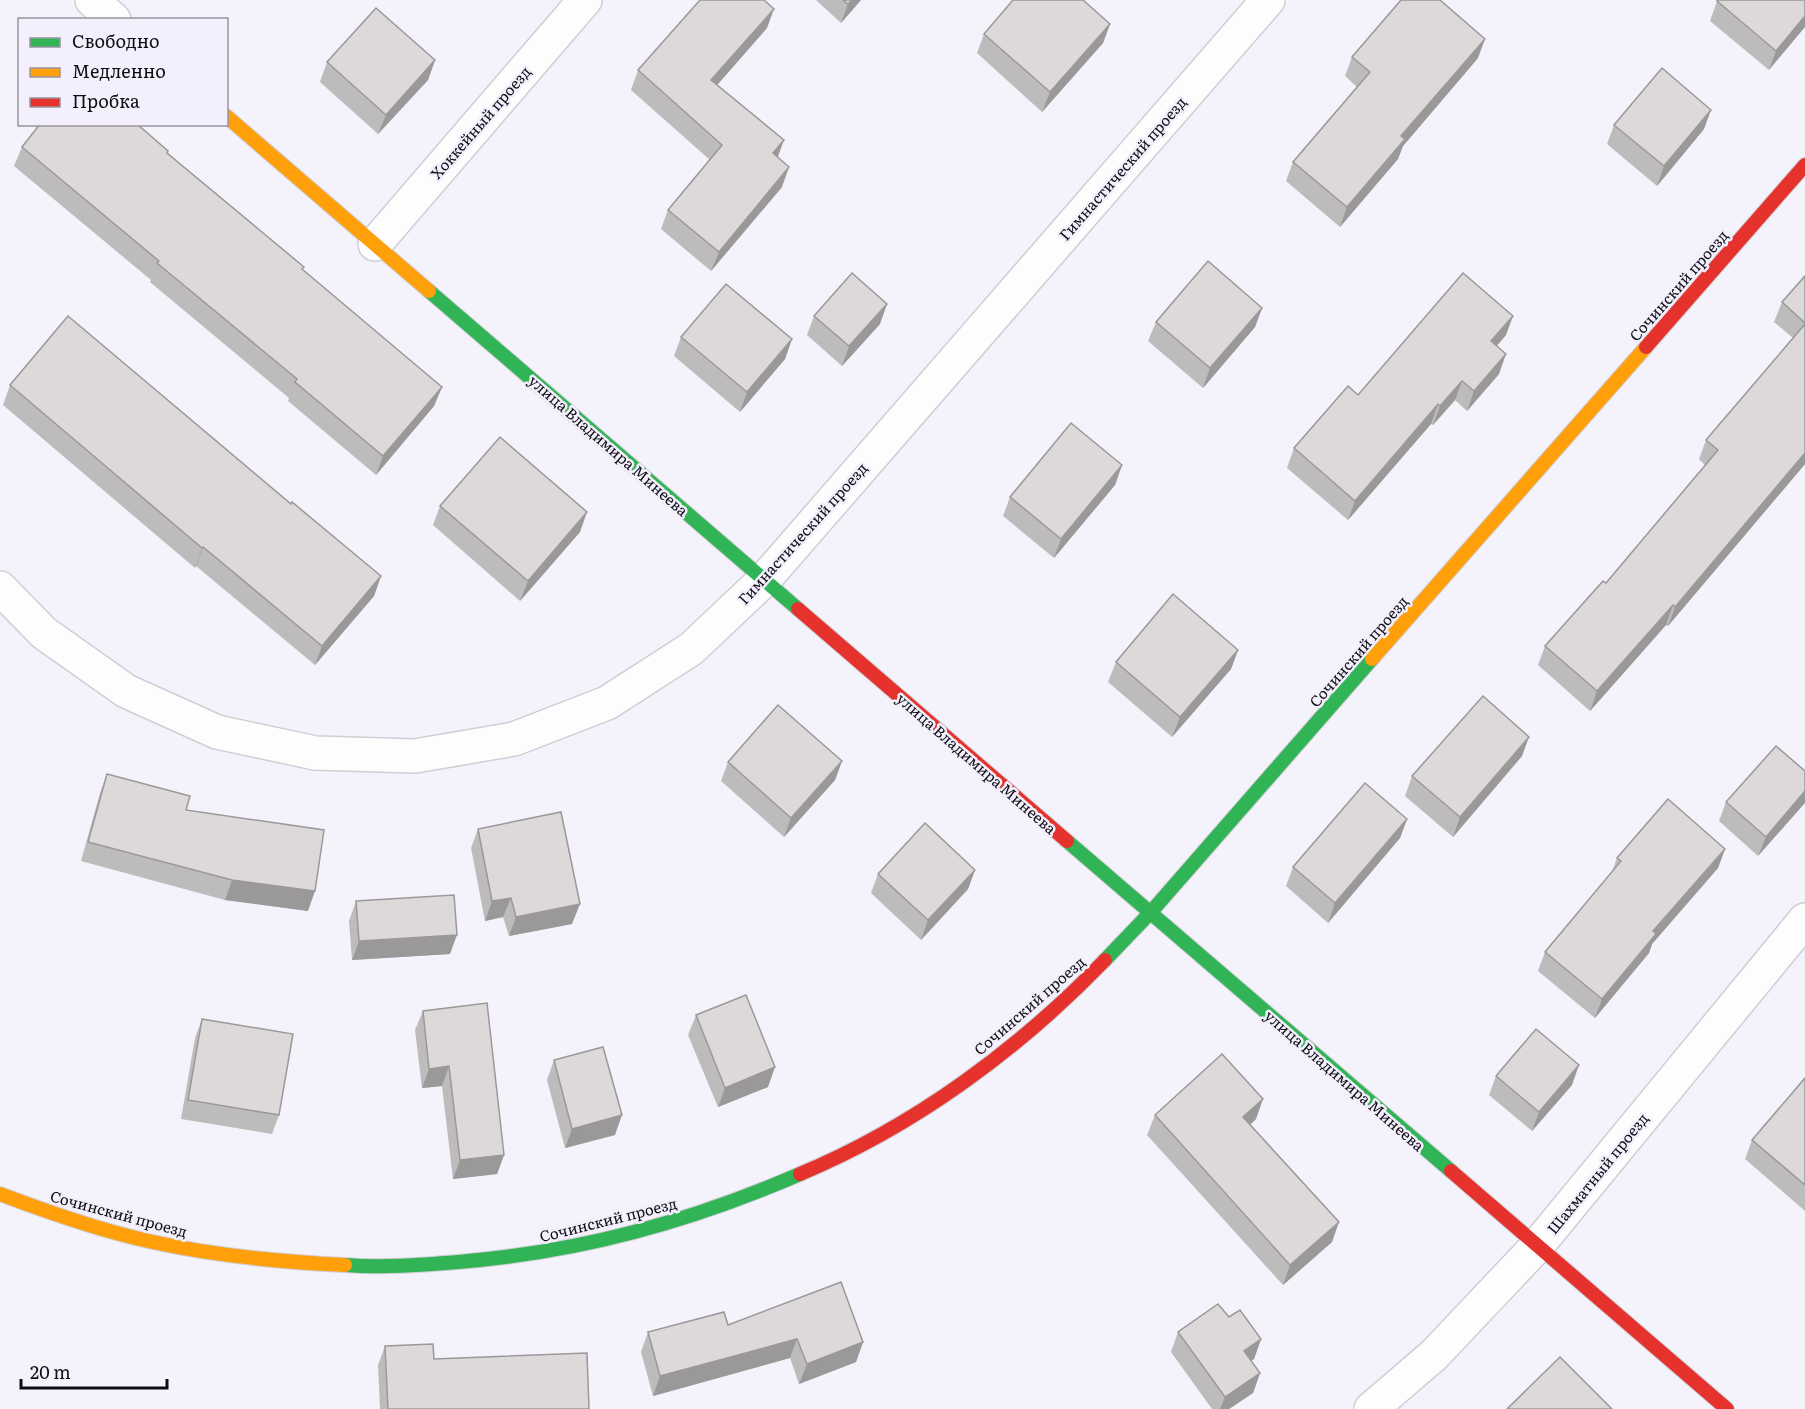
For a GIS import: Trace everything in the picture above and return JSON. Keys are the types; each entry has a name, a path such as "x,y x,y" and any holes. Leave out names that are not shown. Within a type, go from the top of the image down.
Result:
{"street":[{"path":"92,0 112,18"},
{"name":"Хоккейный проезд","path":"375,244 585,0"},
{"name":"Гимнастический проезд","path":"0,588 44,633 126,691 217,732 315,753 415,756 514,739 607,703 691,649 764,580 1268,0"},
{"name":"улица Владимира Минеева","path":"228,118 1727,1409"},
{"name":"Сочинский проезд","path":"0,1194 57,1216 154,1242 253,1259 353,1267 453,1264 541,1253 650,1230 745,1198 837,1158 924,1108 1006,1050 1082,986 1151,912 1805,165"},
{"name":"Шахматный проезд","path":"1371,1409 1434,1354 1538,1246 1805,920"}],"building":[{"path":"700,0 764,0 774,9 711,80 784,140 773,153 789,167 719,252 668,210 722,145 638,70"},
{"path":"1013,0 1083,0 1110,24 1050,92 984,34"},
{"path":"1401,0 1440,0 1485,39 1401,136 1405,139 1347,207 1293,162 1370,72 1352,57"},
{"path":"1718,0 1805,0 1805,16 1776,51"},
{"path":"376,8 435,60 386,115 327,62"},
{"path":"1662,68 1711,110 1664,166 1614,125"},
{"path":"38,126 139,126 168,151 167,153 304,267 302,269 442,387 383,456 295,382 297,379 22,147"},
{"path":"1208,261 1262,308 1210,368 1156,322"},
{"path":"852,273 887,304 849,346 814,316"},
{"path":"1463,273 1513,316 1491,341 1506,354 1474,391 1462,381 1440,406 1438,404 1355,501 1294,448 1348,386 1358,395"},
{"path":"1805,276 1805,323 1782,302"},
{"path":"726,284 792,339 747,392 681,337"},
{"path":"68,316 291,504 292,502 381,576 322,646 202,548 10,385"},
{"path":"1805,324 1805,453 1675,607 1673,605 1597,691 1545,646 1603,581 1606,583 1718,450 1706,440"},
{"path":"1071,423 1122,465 1061,539 1010,497"},
{"path":"500,437 587,512 528,581 440,506"},
{"path":"1173,594 1238,650 1180,717 1116,662"},
{"path":"1483,696 1529,737 1460,817 1412,776"},
{"path":"778,705 842,761 791,818 728,762"},
{"path":"1776,746 1805,771 1805,791 1766,837 1726,802"},
{"path":"107,774 190,796 186,810 324,830 315,891 232,880 88,842"},
{"path":"1365,783 1407,819 1335,903 1293,867"},
{"path":"1668,799 1725,849 1653,931 1656,934 1602,999 1545,952 1621,861 1617,858"},
{"path":"561,812 580,904 516,917 511,898 492,901 478,829"},
{"path":"925,823 975,870 928,920 878,874"},
{"path":"454,895 457,935 359,941 356,901"},
{"path":"746,995 775,1067 725,1088 696,1015"},
{"path":"487,1003 504,1155 460,1160 449,1066 429,1069 423,1011"},
{"path":"202,1019 293,1034 279,1115 188,1100"},
{"path":"1536,1029 1579,1065 1539,1112 1496,1076"},
{"path":"603,1047 622,1115 572,1129 554,1060"},
{"path":"1222,1054 1263,1099 1243,1117 1339,1222 1290,1265 1155,1115"},
{"path":"1805,1078 1805,1185 1752,1140"},
{"path":"841,1282 863,1342 807,1364 797,1339 660,1376 648,1332 724,1312 728,1325"},
{"path":"1218,1304 1229,1317 1240,1310 1261,1339 1244,1351 1260,1373 1225,1397 1178,1332"},
{"path":"433,1344 434,1359 587,1353 589,1409 388,1409 385,1346"},
{"path":"1560,1357 1612,1409 1507,1409"}],"traffic: fast":[{"path":"429,291 798,609"},
{"path":"1105,960 1151,912 1372,659"},
{"path":"1067,841 1451,1171"},
{"path":"345,1265 416,1265 547,1251 675,1220 717,1207 800,1174"}],"traffic: slow":[{"path":"228,118 429,291"},
{"path":"1372,659 1646,347"},
{"path":"0,1194 95,1227 177,1247 249,1258 345,1265"}],"traffic: jam":[{"path":"1646,347 1805,165"},
{"path":"798,609 1067,841"},
{"path":"800,1174 884,1133 963,1082 1037,1024 1105,960"},
{"path":"1451,1171 1727,1409"}]}
